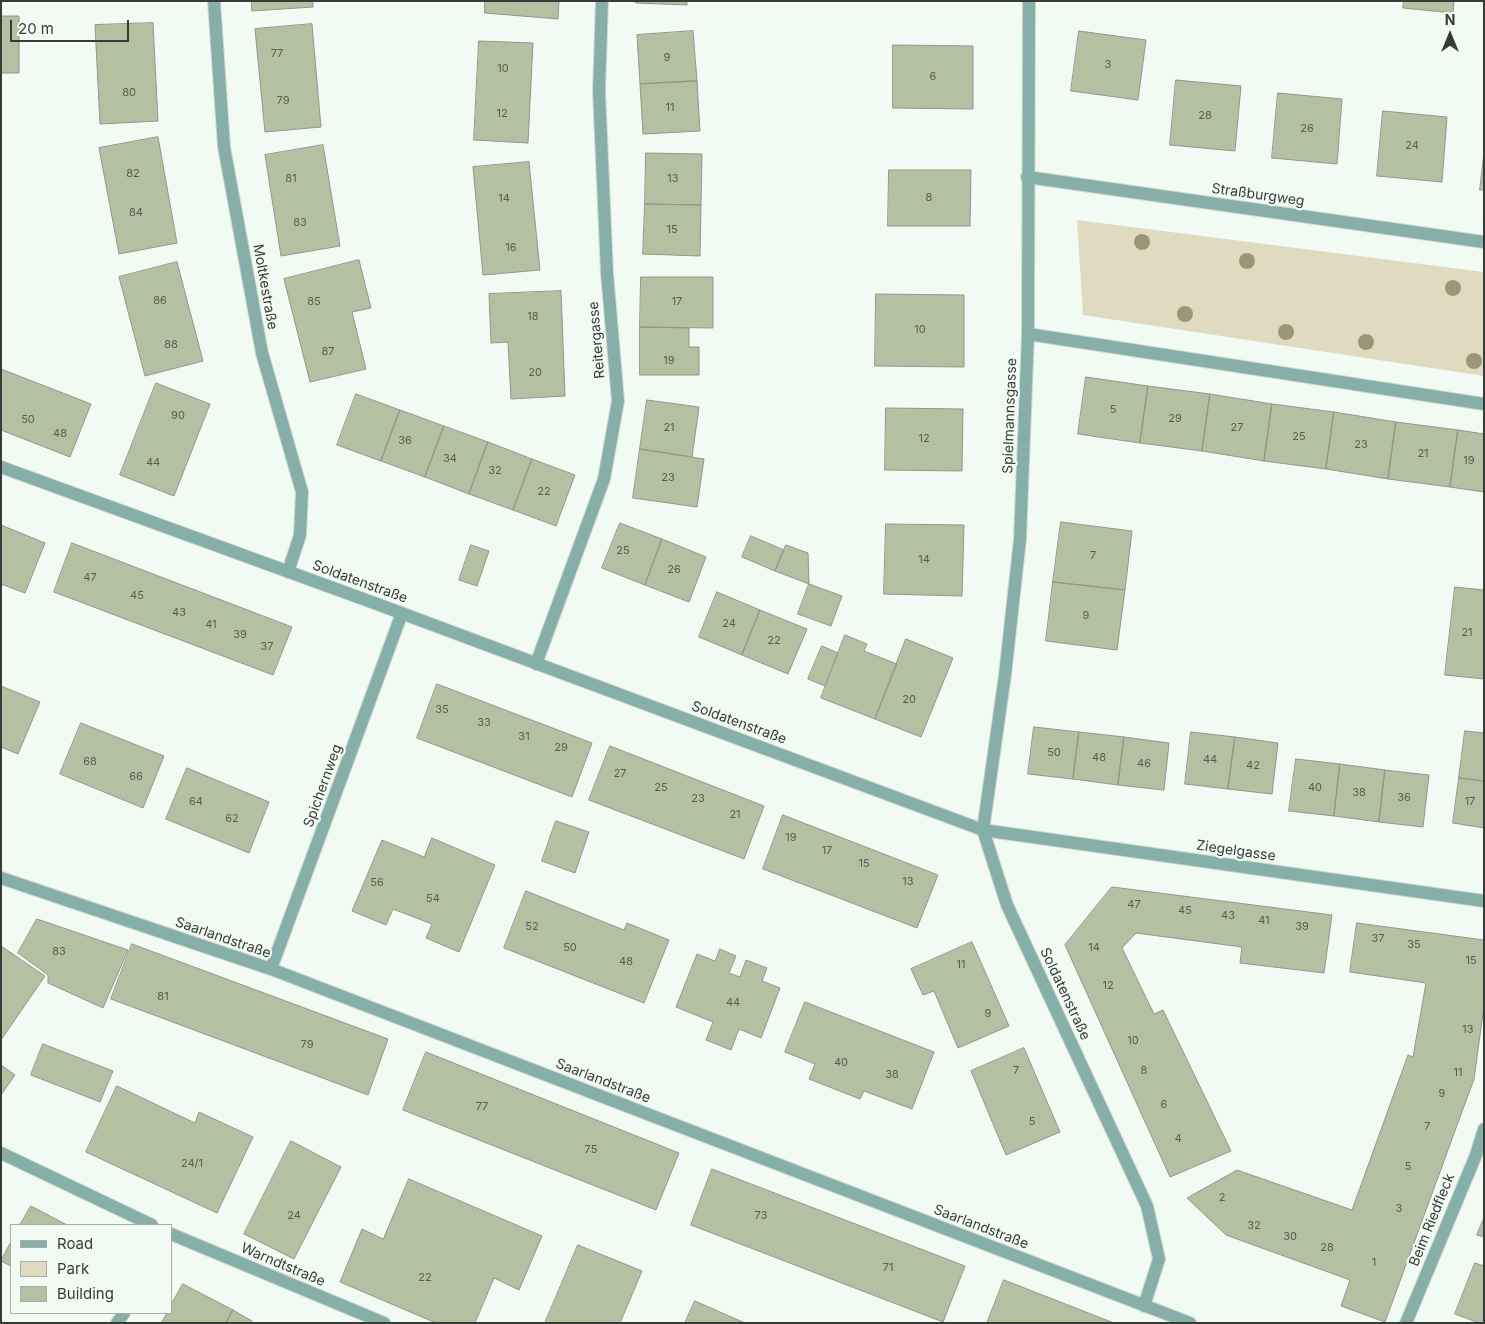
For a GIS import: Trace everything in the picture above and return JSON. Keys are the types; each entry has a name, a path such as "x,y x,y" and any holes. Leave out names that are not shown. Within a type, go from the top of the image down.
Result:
{"street":[{"name":"Moltkestraße","path":"214,1 226,157 262,353 302,492 300,535 288,572"},
{"name":"Reitergasse","path":"536,664 604,478 618,401 607,273 599,92 602,1"},
{"name":"Spielmannsgasse","path":"983,830 1020,539 1028,334 1029,1"},
{"name":"Straßburgweg","path":"1028,178 1484,242"},
{"path":"1028,334 1484,404"},
{"name":"Soldatenstraße","path":"1,467 402,613 983,830 1007,905 1147,1206 1159,1259 1144,1306"},
{"name":"Spichernweg","path":"271,970 402,613"},
{"name":"Ziegelgasse","path":"983,830 1484,901"},
{"name":"Saarlandstraße","path":"1,878 271,970 1190,1323"},
{"name":"Beim Riedfleck","path":"1406,1323 1476,1155 1484,1129"},
{"path":"1,1153 150,1224"},
{"name":"Warndtstraße","path":"173,1238 384,1323"}],"green space":[{"path":"1077,220 1484,272 1484,376 1083,315"}],"building":[{"path":"252,1 313,1 313,7 252,11"},
{"path":"485,1 559,1 558,19 485,13"},
{"path":"636,1 687,1 687,5 636,3"},
{"path":"1404,1 1454,1 1453,13 1403,8"},
{"path":"1,16 19,16 19,73 1,73"},
{"path":"153,23 158,121 100,124 95,25"},
{"path":"312,24 321,127 265,132 255,29"},
{"path":"693,31 697,81 640,84 637,35"},
{"path":"1079,31 1146,40 1138,100 1071,91"},
{"path":"479,41 533,43 528,143 474,140"},
{"path":"893,45 973,46 973,109 893,108"},
{"path":"1176,80 1241,86 1235,151 1170,145"},
{"path":"697,81 700,131 643,134 640,84"},
{"path":"1278,93 1342,99 1337,164 1272,158"},
{"path":"1383,111 1447,117 1442,182 1377,176"},
{"path":"158,137 177,243 119,254 99,148"},
{"path":"323,145 340,246 281,256 265,155"},
{"path":"646,153 702,154 701,205 645,204"},
{"path":"1484,153 1484,190 1480,190"},
{"path":"529,162 540,270 483,275 473,167"},
{"path":"889,170 971,170 970,226 888,226"},
{"path":"645,204 701,205 700,256 643,254"},
{"path":"359,260 371,308 352,312 366,369 310,382 284,279"},
{"path":"177,262 203,361 145,376 119,277"},
{"path":"641,277 713,277 713,328 640,327"},
{"path":"561,291 565,396 511,399 508,342 491,343 489,294"},
{"path":"876,294 964,295 964,367 875,366"},
{"path":"640,327 689,328 689,347 699,347 699,375 640,375"},
{"path":"1,369 91,404 70,457 1,430"},
{"path":"1086,377 1148,386 1140,443 1078,434"},
{"path":"156,383 210,404 174,496 120,475"},
{"path":"1148,386 1210,394 1202,451 1140,443"},
{"path":"356,394 400,410 381,461 337,445"},
{"path":"1210,394 1272,404 1264,461 1202,451"},
{"path":"647,400 699,407 692,457 640,449"},
{"path":"1272,404 1334,412 1326,469 1264,461"},
{"path":"886,408 963,409 962,471 885,470"},
{"path":"400,410 444,426 425,477 381,461"},
{"path":"1334,412 1396,422 1388,479 1326,469"},
{"path":"1396,422 1458,430 1450,487 1388,479"},
{"path":"444,426 488,442 469,494 425,477"},
{"path":"1458,430 1484,434 1484,492 1450,487"},
{"path":"488,442 532,459 513,510 469,494"},
{"path":"640,449 704,459 697,507 633,498"},
{"path":"532,459 575,475 556,526 513,510"},
{"path":"1061,522 1132,531 1125,590 1053,582"},
{"path":"620,523 662,539 645,585 602,568"},
{"path":"886,524 964,525 962,596 884,594"},
{"path":"1,525 45,543 25,593 1,584"},
{"path":"751,536 784,550 775,571 742,557"},
{"path":"662,539 706,557 689,602 645,585"},
{"path":"72,543 292,627 273,675 54,592"},
{"path":"471,545 489,551 477,586 459,580"},
{"path":"786,545 808,553 809,584 775,571"},
{"path":"1053,582 1125,590 1117,650 1046,641"},
{"path":"809,584 842,596 831,626 798,614"},
{"path":"1455,587 1484,590 1484,679 1445,675"},
{"path":"717,592 760,610 742,655 699,637"},
{"path":"760,610 807,629 788,674 742,655"},
{"path":"845,635 867,644 864,651 897,664 875,719 821,698"},
{"path":"906,639 953,658 921,737 875,719"},
{"path":"822,646 838,653 825,686 808,679"},
{"path":"437,684 592,743 572,797 417,738"},
{"path":"1,686 40,702 18,754 1,747"},
{"path":"81,723 164,756 143,808 60,774"},
{"path":"1034,727 1079,732 1073,779 1028,774"},
{"path":"1465,731 1484,733 1484,781 1459,778"},
{"path":"1079,732 1124,737 1118,785 1073,779"},
{"path":"1191,732 1235,737 1228,789 1185,784"},
{"path":"1124,737 1169,743 1164,790 1118,785"},
{"path":"1235,737 1278,743 1272,794 1228,789"},
{"path":"610,746 764,806 744,859 589,800"},
{"path":"1296,759 1340,764 1334,816 1289,811"},
{"path":"1340,764 1385,770 1379,822 1334,816"},
{"path":"187,768 269,802 249,853 166,819"},
{"path":"1385,770 1429,775 1423,827 1379,822"},
{"path":"1459,778 1484,781 1484,828 1453,823"},
{"path":"783,815 938,875 917,928 763,869"},
{"path":"556,821 589,832 575,873 542,861"},
{"path":"432,838 495,865 459,952 426,938 432,924 393,909 386,925 352,911 382,840 424,857"},
{"path":"1112,887 1332,915 1324,973 1240,963 1242,947 1136,933 1122,948 1154,1014 1163,1010 1231,1151 1170,1177 1065,945"},
{"path":"526,891 624,930 627,923 669,940 644,1003 504,948"},
{"path":"37,919 128,950 103,1008 48,983 48,975 18,953"},
{"path":"1357,923 1484,940 1484,1006 1474,1079 1385,1322 1341,1306 1350,1280 1226,1235 1187,1198 1237,1170 1352,1210 1408,1055 1413,1057 1426,983 1350,972"},
{"path":"972,942 1009,1026 958,1048 934,991 923,995 911,969"},
{"path":"132,944 388,1039 368,1095 111,999"},
{"path":"1,946 45,976 1,1040"},
{"path":"720,949 736,956 729,973 740,977 746,960 767,968 762,981 780,988 761,1038 739,1029 731,1050 706,1040 713,1022 676,1007 697,954 715,961"},
{"path":"805,1002 934,1052 912,1109 864,1091 860,1099 809,1079 815,1064 785,1052"},
{"path":"43,1044 113,1071 100,1102 31,1075"},
{"path":"1024,1048 1060,1132 1006,1155 971,1071"},
{"path":"426,1052 679,1153 656,1210 403,1110"},
{"path":"1,1065 15,1075 1,1095"},
{"path":"117,1086 195,1123 199,1112 253,1137 217,1213 86,1152"},
{"path":"291,1141 341,1167 294,1259 244,1234"},
{"path":"712,1169 965,1266 943,1322 691,1225"},
{"path":"409,1179 542,1236 519,1290 494,1278 475,1323 436,1323 340,1282 362,1229 383,1239"},
{"path":"31,1206 65,1224 21,1224"},
{"path":"1484,1218 1484,1237 1477,1235"},
{"path":"10,1244 10,1266 1,1261"},
{"path":"578,1245 642,1271 620,1323 545,1323"},
{"path":"1475,1263 1484,1266 1484,1323 1455,1314"},
{"path":"1004,1280 1114,1323 987,1323"},
{"path":"183,1284 233,1310 226,1323 161,1323 166,1314 172,1314 172,1303"},
{"path":"695,1301 745,1323 685,1323"},
{"path":"233,1310 252,1321 251,1323 226,1323"}]}
